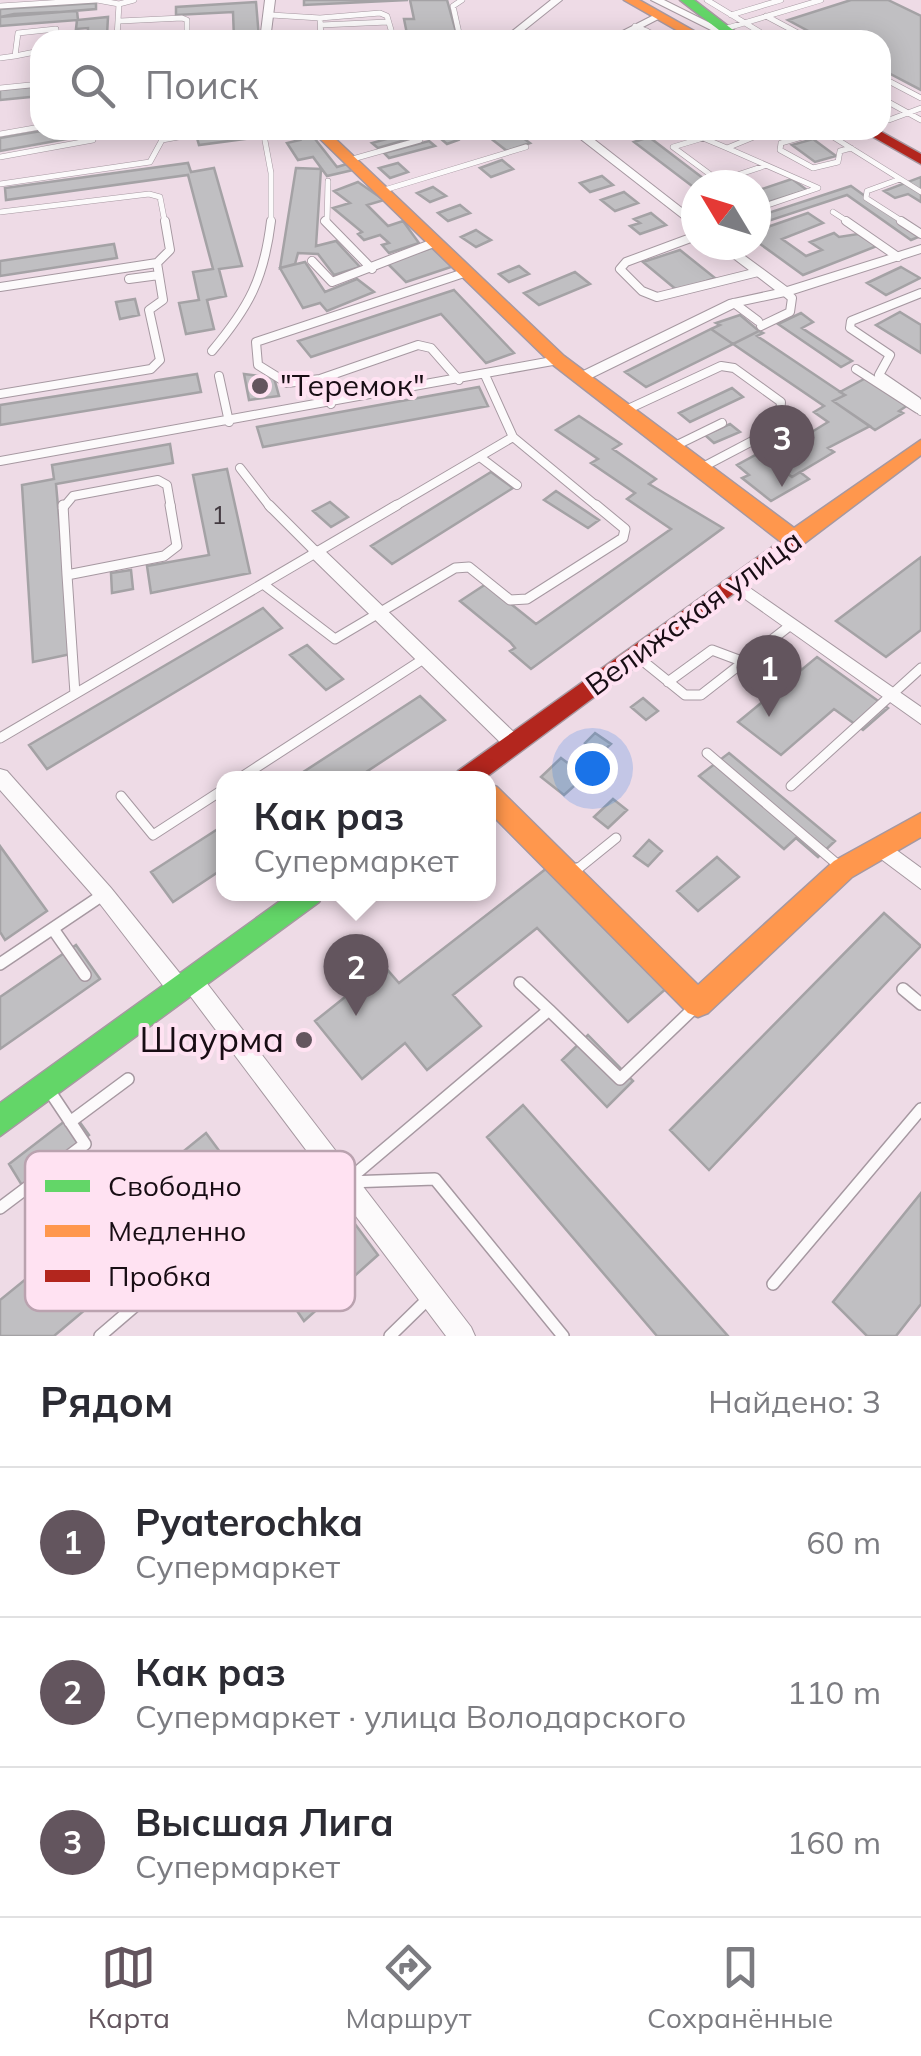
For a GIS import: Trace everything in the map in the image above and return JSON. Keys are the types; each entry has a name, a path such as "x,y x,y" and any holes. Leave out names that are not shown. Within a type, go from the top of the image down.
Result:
{"main road":[{"path":"630,0 654,16 725,30"},
{"path":"686,0 729,30"},
{"path":"891,119 921,137"},
{"path":"891,122 921,160"},
{"path":"328,140 558,360 795,540"},
{"name":"Велижская улица","path":"479,771 921,446"},
{"path":"496,802 698,1004 843,869 921,824"},
{"path":"0,1121 300,901"}],"street":[{"path":"266,30 270,0"},
{"path":"519,30 557,0"},
{"path":"628,30 654,16 725,30"},
{"path":"588,140 681,213"},
{"path":"580,378 734,303 784,292 921,249"},
{"path":"742,260 784,292"},
{"path":"316,552 514,744"},
{"path":"734,583 921,717"},
{"path":"0,776 185,984 321,1151"},
{"path":"880,846 921,880"},
{"path":"355,1195 462,1336"}],"lane":[{"path":"0,6 96,0 119,4 134,0"},
{"path":"458,30 453,6 462,0"},
{"path":"707,0 715,5 729,30"},
{"path":"732,30 781,0"},
{"path":"732,30 820,0"},
{"path":"715,5 726,2"},
{"path":"118,30 119,4"},
{"path":"270,15 388,22 391,30"},
{"path":"635,26 654,16"},
{"path":"766,16 792,30"},
{"path":"120,21 182,18 187,20 187,30"},
{"path":"321,21 321,30"},
{"path":"15,56 18,33 56,30"},
{"path":"0,58 30,53"},
{"path":"891,82 921,98"},
{"path":"0,88 30,85"},
{"path":"891,114 921,108"},
{"path":"891,116 921,120"},
{"path":"0,134 30,129"},
{"path":"0,157 93,140"},
{"path":"0,184 150,162 162,140"},
{"path":"212,351 247,308 265,258 273,163 266,140"},
{"path":"349,160 420,140"},
{"path":"696,140 673,147 720,181 764,166"},
{"path":"708,140 818,188 771,204"},
{"path":"727,148 747,140"},
{"path":"794,140 781,144 780,150 813,168 838,162 840,151 851,148"},
{"path":"839,140 921,192"},
{"path":"381,190 526,147"},
{"path":"900,179 867,191 866,198 921,234"},
{"path":"328,182 325,221 372,269"},
{"path":"0,212 149,194 160,198 170,250 157,262 0,287"},
{"path":"832,212 898,258"},
{"path":"312,262 332,282 436,242"},
{"path":"681,242 626,262 620,269 651,298 664,300 729,276 758,272"},
{"path":"0,394 151,369 160,360 149,310 162,300 157,262"},
{"path":"459,380 432,348 418,345 320,379 287,383 258,366 256,342 467,272"},
{"path":"129,280 159,275"},
{"path":"734,303 760,324 790,312 792,298 784,292"},
{"path":"919,410 918,401 879,375 890,355 850,328 851,321 921,293"},
{"path":"0,461 558,360"},
{"path":"623,412 721,366 734,368 781,402 779,427 699,470"},
{"path":"856,369 919,410"},
{"path":"263,584 334,640 455,568 468,567 510,600 528,599 623,538 625,529 513,437 485,375"},
{"path":"219,376 229,422"},
{"path":"320,379 331,404"},
{"path":"670,448 722,423"},
{"path":"0,738 513,437"},
{"path":"480,456 517,485"},
{"path":"240,468 278,517 316,552"},
{"path":"67,575 164,556 177,546 167,485 158,480 72,496 63,505 67,575 76,694"},
{"path":"636,656 685,695 702,695 792,624"},
{"path":"668,682 709,648 724,648 744,662"},
{"path":"251,771 425,658"},
{"path":"790,786 921,668"},
{"path":"707,753 843,869"},
{"path":"121,796 153,835 216,794"},
{"path":"570,875 616,838"},
{"path":"0,964 104,894"},
{"path":"53,929 86,976"},
{"path":"520,983 620,1079 698,1004"},
{"path":"902,989 921,1004"},
{"path":"355,1174 549,1010"},
{"path":"70,1122 128,1079"},
{"path":"47,1087 84,1144 75,1151"},
{"path":"773,1284 921,1110"},
{"path":"316,1151 319,1148"},
{"path":"355,1182 434,1179 563,1336"},
{"path":"0,1208 25,1189"},
{"path":"390,1336 431,1296"},
{"path":"100,1336 129,1311"}],"building":[{"path":"304,0 408,0 304,5"},
{"path":"410,0 447,0 455,30 406,30 404,19 414,19"},
{"path":"851,0 888,0 921,16 921,90 891,74 891,30 806,30 788,20"},
{"path":"256,2 258,30 234,30 233,12 176,15 176,7"},
{"path":"96,3 96,9 0,17 0,9"},
{"path":"77,11 78,20 108,17 107,30 76,29 77,20 0,26 0,17"},
{"path":"30,87 30,97 0,100 0,90"},
{"path":"30,133 30,140 61,140 0,151 0,138"},
{"path":"198,140 237,140 199,145"},
{"path":"316,140 337,167 347,164 353,170 327,176 313,157 298,160 287,143"},
{"path":"383,140 406,140 378,148 372,143"},
{"path":"493,140 530,143 507,151"},
{"path":"653,140 692,170 681,170 681,178 634,142"},
{"path":"814,140 836,156 815,162 792,145"},
{"path":"429,141 435,146 389,158 384,153"},
{"path":"502,160 513,169 491,177 480,168"},
{"path":"188,163 191,172 214,168 242,266 219,269 226,296 207,300 214,329 186,334 179,303 199,300 193,272 213,269 188,175 6,200 5,188"},
{"path":"398,163 408,172 390,178 379,168"},
{"path":"296,168 321,169 316,246 336,241 360,267 334,275 318,254 298,253 295,264 280,268"},
{"path":"602,176 613,185 590,192 580,183"},
{"path":"921,177 921,202 908,194 895,198 884,191"},
{"path":"792,179 807,190 771,201 771,186"},
{"path":"358,182 384,200 367,205 388,226 403,221 419,243 389,253 382,245 389,243 380,235 364,240 358,234 362,232 333,208 350,203 334,191"},
{"path":"851,186 921,236 911,240 847,195 771,220 771,212"},
{"path":"433,187 446,196 430,202 417,193"},
{"path":"624,192 638,203 615,211 601,200"},
{"path":"460,205 470,213 448,221 438,213"},
{"path":"651,213 666,225 640,234 630,226 640,223 634,219"},
{"path":"808,213 823,223 782,239 806,256 822,250 810,242 834,233 839,237 858,234 877,246 803,275 771,252 771,226"},
{"path":"476,230 491,240 476,247 461,237"},
{"path":"114,244 117,258 0,276 0,261"},
{"path":"434,247 454,266 406,282 387,263"},
{"path":"680,250 681,260 692,260 715,278 678,291 643,262"},
{"path":"305,262 325,292 357,279 374,292 327,311 320,303 303,308 280,268"},
{"path":"519,266 529,274 509,282 499,274"},
{"path":"901,267 920,278 886,295 867,283"},
{"path":"575,272 590,284 539,305 524,293"},
{"path":"454,290 514,353 486,363 441,314 311,357 298,341"},
{"path":"135,299 139,315 120,319 116,302"},
{"path":"900,312 921,325 921,353 876,325"},
{"path":"801,313 813,322 802,328 852,361 841,367 778,324"},
{"path":"740,315 759,331 733,344 711,329 720,325 716,323"},
{"path":"711,329 733,344 646,387 625,372"},
{"path":"759,331 763,333 757,336 845,395 833,401 870,426 828,448 834,452 792,477 768,459 828,422 814,412 824,406 733,344"},
{"path":"197,374 201,392 0,425 0,405"},
{"path":"244,374 274,378 279,396 249,400"},
{"path":"866,378 908,405 899,411 903,413 875,430 833,401 845,395 840,392"},
{"path":"479,387 488,406 263,447 257,427"},
{"path":"732,388 743,397 690,422 679,413"},
{"path":"579,416 621,444 613,449 656,479 649,484 723,528 531,669 510,651 515,648 510,642 460,601 486,584 536,624 671,529 627,499 635,493 591,463 598,459 556,430"},
{"path":"730,424 740,432 714,443 705,435"},
{"path":"170,444 173,463 56,484 71,654 33,662 22,485 54,479 52,465"},
{"path":"759,453 792,477 800,472 809,479 771,501 742,478 749,475 737,465"},
{"path":"227,469 250,573 151,593 147,566 209,555 193,475"},
{"path":"491,472 513,488 392,564 371,546"},
{"path":"556,491 599,520 588,528 544,500"},
{"path":"330,502 348,517 331,527 313,511"},
{"path":"921,557 921,630 886,657 836,621"},
{"path":"131,570 133,589 112,593 111,573"},
{"path":"263,608 282,628 47,769 29,745"},
{"path":"307,645 343,679 326,690 290,655"},
{"path":"817,657 888,708 863,730 834,709 781,755 738,722"},
{"path":"420,696 445,720 368,771 305,771"},
{"path":"643,698 658,711 646,720 631,707"},
{"path":"595,733 611,744 600,754 585,743"},
{"path":"729,753 835,841 818,857 796,838 784,849 699,776"},
{"path":"561,758 585,776 564,795 541,777"},
{"path":"613,799 627,810 608,828 594,817"},
{"path":"216,830 216,873 173,902 151,872"},
{"path":"649,840 662,851 648,866 634,856"},
{"path":"0,846 47,911 5,940 0,932"},
{"path":"717,857 739,877 698,911 677,891"},
{"path":"547,868 668,987 628,1022 537,928 453,995 481,1026 427,1070 405,1043 362,1079 315,1021 384,966 399,983"},
{"path":"884,913 921,946 709,1170 670,1130"},
{"path":"76,945 100,979 0,1049 0,997"},
{"path":"588,1035 633,1081 607,1107 562,1060"},
{"path":"523,1105 728,1336 657,1336 487,1137"},
{"path":"74,1114 89,1135 69,1151 26,1151"},
{"path":"206,1133 219,1151 184,1151"},
{"path":"25,1152 23,1187 9,1164"},
{"path":"921,1193 921,1304 896,1336 867,1336 833,1302"},
{"path":"355,1224 378,1255 355,1276"},
{"path":"25,1280 25,1311 84,1311 54,1336 0,1336 0,1300"},
{"path":"297,1311 315,1311 304,1321"}],"traffic: fast":[{"path":"686,0 726,30"},
{"path":"0,1121 300,901"}],"traffic: slow":[{"path":"630,0 686,30"},
{"path":"328,140 558,360 795,540"},
{"path":"792,540 921,446"},
{"path":"496,802 698,1004 843,869 921,824"}],"traffic: jam":[{"path":"886,140 921,160"},
{"path":"477,771 792,540"}],"place":[{"name":"\"Теремок\"","path":"260,386"},
{"name":"Высшая Лига","path":"782,487"},
{"name":"Pyaterochka","path":"769,717"},
{"name":"Как раз","path":"356,1016"},
{"name":"Шаурма","path":"304,1040"}]}
